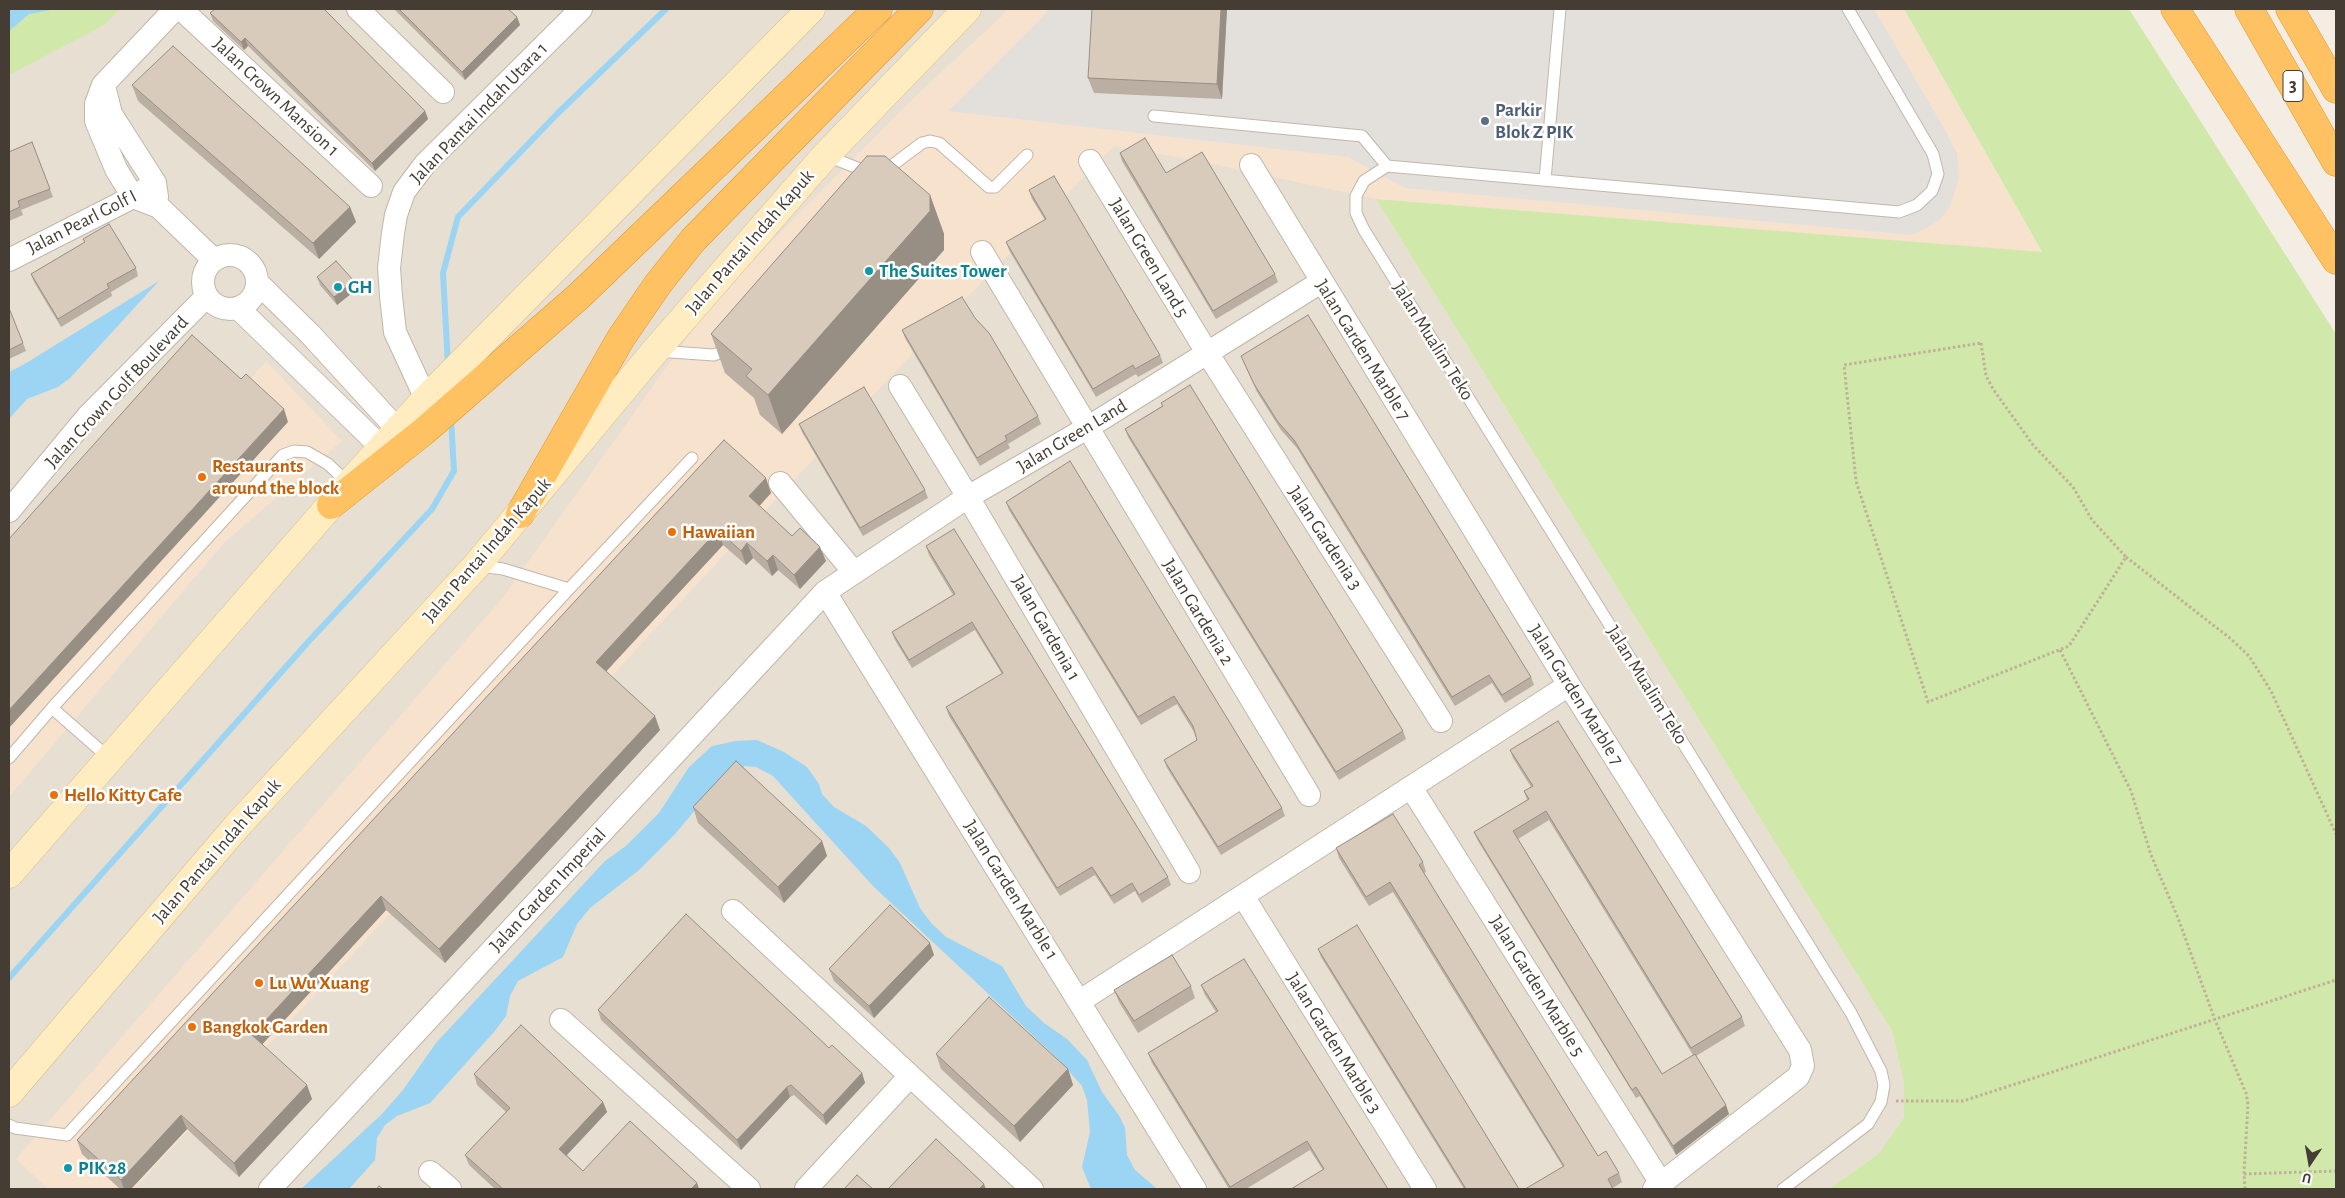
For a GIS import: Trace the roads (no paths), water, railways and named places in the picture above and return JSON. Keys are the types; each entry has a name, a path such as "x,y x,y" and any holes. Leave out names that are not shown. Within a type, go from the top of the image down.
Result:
{"highway":[{"path":"331,505 441,396 579,296 878,9"},
{"path":"520,514 621,338 658,284 693,240 919,9"},
{"path":"2175,9 2336,260"},
{"name":"3","path":"2249,9 2336,162"},
{"name":"3","path":"2290,9 2336,89"}],"main road":[{"path":"441,396 478,347 811,9"},
{"name":"Jalan Pantai Indah Kapuk","path":"9,1092 237,826 476,566 655,351 825,156 967,9"},
{"path":"9,874 348,484 401,437"}],"street":[{"path":"175,9 103,85 96,104 96,121 116,169 133,197 159,207 214,260"},
{"name":"Jalan Crown Mansion 1","path":"181,9 371,186"},
{"path":"358,9 443,92"},
{"name":"Jalan Pantai Indah Utara 1","path":"441,396 395,332 389,268 396,215 404,192 425,164 581,9"},
{"path":"103,85 111,114 155,183 159,207"},
{"name":"Jalan Green Land 5","path":"1090,161 1208,354"},
{"name":"Jalan Garden Marble 7","path":"1251,165 1569,686 1800,1050 1803,1066 1798,1077 1658,1186"},
{"name":"Jalan Pearl Golf I","path":"9,260 133,197 155,183"},
{"name":"Jalan Gardenia 2","path":"982,252 1309,795"},
{"path":"223,255 233,255 243,257 251,264 256,272 258,283 252,300 238,308 219,307 206,296 203,287 203,277 207,267 214,260 223,255"},
{"name":"Jalan Green Land","path":"825,592 853,571 968,497 1087,428 1321,282"},
{"path":"258,283 310,334 401,437"},
{"name":"Jalan Crown Golf Boulevard","path":"9,511 88,416 206,296"},
{"path":"238,308 401,437"},
{"name":"Jalan Gardenia 3","path":"1208,354 1442,722"},
{"name":"Jalan Gardenia 1","path":"900,386 968,497 1189,872"},
{"path":"780,483 853,571"},
{"name":"Jalan Garden Marble 1","path":"825,592 1195,1189"},
{"name":"Jalan Garden Imperial","path":"270,1189 825,592"},
{"path":"1080,1001 1412,789 1569,686"},
{"name":"Jalan Garden Marble 5","path":"1412,789 1658,1186"},
{"name":"Jalan Garden Marble 3","path":"1243,896 1425,1189"},
{"path":"734,911 1032,1189"},
{"path":"561,1020 749,1189"},
{"path":"806,1189 910,1076"},
{"path":"430,1172 450,1189"}],"lane":[{"path":"1545,180 1560,9"},
{"path":"1154,116 1362,136 1387,166 1899,212 1917,206 1932,192 1938,174 1933,154 1848,9"},
{"path":"825,156 874,180 922,143 930,140 939,143 989,187 995,187 1027,155"},
{"name":"Jalan Mualim Teko","path":"1387,166 1364,181 1356,196 1356,213 1364,230 1850,1013 1881,1071 1884,1085 1881,1102 1868,1124 1783,1189"},
{"path":"655,351 714,356 721,352 734,337"},
{"path":"9,758 52,708 283,455 294,451 307,452 328,464 348,484"},
{"path":"9,1125 14,1128 67,1135 569,589 692,458"},
{"path":"476,566 503,569 569,589"},
{"path":"52,708 109,758"}],"water":[{"path":"9,9 56,9 29,14 9,31"},
{"path":"159,281 70,378 58,387 27,399 9,419 9,372"},
{"path":"757,740 784,752 807,767 819,784 822,794 834,807 866,826 889,848 900,863 920,908 931,923 946,937 1002,966 1026,1006 1044,1023 1067,1039 1087,1060 1102,1092 1120,1117 1125,1128 1127,1155 1135,1170 1157,1189 1091,1189 1082,1167 1090,1132 1087,1100 1082,1086 1058,1059 873,886 773,776 756,767 745,766 722,778 675,834 639,870 590,908 577,924 563,957 518,981 510,996 506,1016 494,1032 430,1103 397,1116 385,1125 377,1138 375,1160 349,1189 301,1189 381,1115 403,1090 436,1043 605,861 626,846 659,813 689,767 712,746 736,741"}],"waterway":[{"path":"448,366 443,273 458,217 558,113 666,9"},
{"path":"9,978 309,641 432,509 454,471 451,418"}],"place":[{"name":"Parkir Blok Z PIK","path":"1485,121"},
{"name":"The Suites Tower","path":"869,271"},
{"name":"GH","path":"338,287"},
{"name":"Restaurants around the block","path":"202,477"},
{"name":"Hawaiian","path":"672,532"},
{"name":"Hello Kitty Cafe","path":"54,795"},
{"name":"Lu Wu Xuang","path":"259,983"},
{"name":"Bangkok Garden","path":"192,1027"},
{"name":"PIK 28","path":"68,1168"}]}
